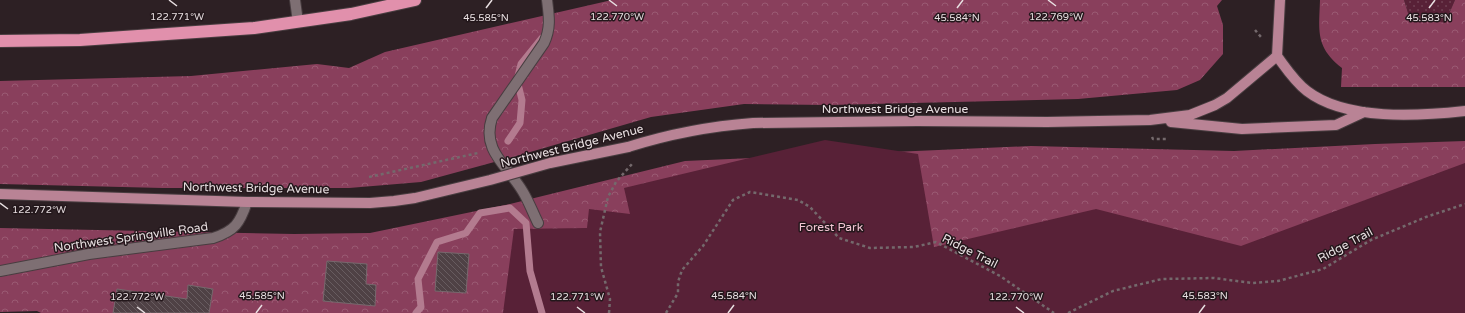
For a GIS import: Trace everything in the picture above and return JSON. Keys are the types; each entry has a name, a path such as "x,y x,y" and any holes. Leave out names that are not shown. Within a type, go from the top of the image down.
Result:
{"highway":[{"path":"0,41 80,40 254,28 351,14 415,0"}],"main road":[{"path":"1277,56 1280,0"},
{"name":"Northwest Bridge Avenue","path":"0,194 247,202 370,203 415,198 490,180 558,161 646,141 731,125 753,123 917,120 1046,122 1150,120 1190,115 1204,110 1227,98 1277,56 1300,85 1318,98 1328,102 1364,112 1404,115 1465,111"},
{"name":"Northwest Bridge Avenue","path":"1150,120 1242,129 1272,128 1336,125 1364,112"}],"street":[{"path":"295,0 298,22"},
{"path":"538,223 523,192 492,149 488,138 488,128 492,118 548,35 550,27 547,0"},
{"name":"Northwest Springville Road","path":"0,271 89,254 213,238 223,235 236,226 243,214 247,202"}],"path":[{"path":"369,177 466,156"},
{"path":"610,313 610,298 601,267 600,232 608,197 616,182 634,161"},
{"name":"Ridge Trail","path":"666,313 678,293 678,282 682,270 703,246 733,200 750,192 798,200 810,207 839,238 870,248 914,247 936,242 1000,276 1054,313"},
{"name":"Ridge Trail","path":"1068,313 1113,291 1162,279 1214,278 1252,283 1278,281 1323,269 1371,240 1465,204"}],"green space":[{"path":"612,0 1222,0 1217,6 1223,25 1223,54 1200,80 1177,90 1078,99 829,105 744,104 651,117 421,182 349,188 163,188 0,184 0,81 191,76 317,64 349,68 385,52"},
{"path":"1320,0 1404,0 1408,13 1445,23 1455,0 1465,0 1465,87 1341,87 1342,68 1327,53 1320,38"},
{"path":"1404,0 1455,0 1445,23 1408,13"},
{"name":"Forest Park","path":"825,140 918,154 934,247 1096,209 1241,246 1465,163 1465,313 503,313 514,229 587,228 589,209 630,214 624,188"},
{"path":"1465,141 1465,313 0,312 0,228 294,234 370,233 510,204 685,161 1031,146 1234,151"}],"building":[{"path":"438,252 469,254 466,293 435,291"},
{"path":"327,261 367,264 366,284 376,285 375,306 323,301"},
{"path":"188,285 213,289 209,313 113,313 117,289 187,299"}],"waterway":[{"path":"508,141 520,123 522,100 517,80 521,64 542,38"},
{"path":"416,313 421,307 418,279 437,242 466,233 480,213 510,208 526,223 530,271 542,313"}]}
